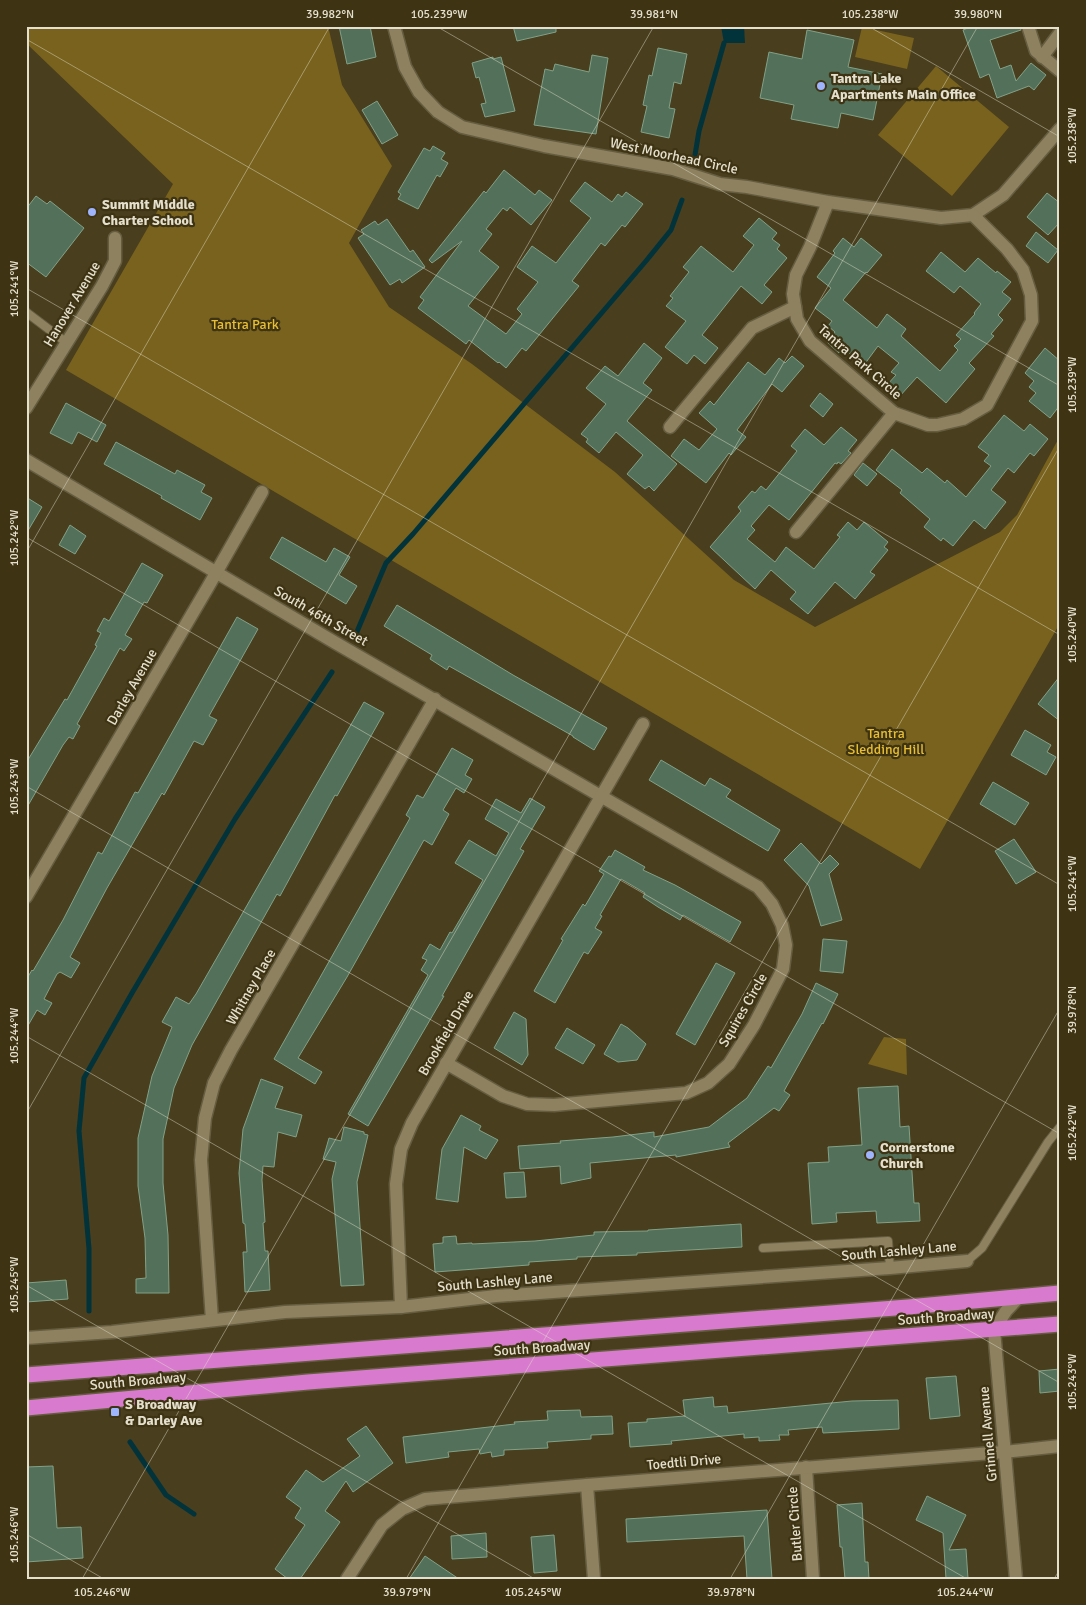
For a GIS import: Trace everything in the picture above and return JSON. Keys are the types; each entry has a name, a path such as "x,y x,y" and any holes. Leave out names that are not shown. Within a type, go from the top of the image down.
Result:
{"highway":[{"name":"South Broadway","path":"26,1375 908,1307 1060,1293"},
{"name":"South Broadway","path":"26,1408 308,1382 1060,1324"}],"street":[{"name":"West Moorhead Circle","path":"394,26 405,67 418,92 438,112 462,127 544,146 672,169 720,184 747,186 828,202 941,218 973,215 1003,195 1060,129"},
{"path":"1028,26 1036,51 1060,71"},
{"path":"1042,57 1060,33"},
{"name":"Tantra Park Circle","path":"828,202 810,247 796,275 793,294 797,319 810,341 894,412 928,425 963,420 982,410 987,405 1032,321 1031,295 1023,270 1008,248 973,215"},
{"name":"Hanover Avenue","path":"26,408 102,286 115,261 115,238"},
{"path":"670,427 752,328 795,307"},
{"path":"796,532 894,412"},
{"name":"South 46th Street","path":"26,460 601,797"},
{"name":"Darley Avenue","path":"26,897 262,492"},
{"name":"Whitney Place","path":"212,1320 200,1160 205,1118 214,1083 231,1050 435,699"},
{"name":"Brookfield Drive","path":"401,1307 396,1184 401,1149 412,1123 446,1063 643,724"},
{"name":"Squires Circle","path":"446,1063 502,1096 527,1104 554,1105 686,1093 708,1083 729,1064 754,1025 783,970 786,945 782,924 772,904 758,887 601,797"},
{"name":"South Lashley Lane","path":"26,1338 182,1325 285,1312 401,1307 496,1296 967,1261"},
{"path":"994,1330 1006,1311 1020,1296"},
{"name":"Grinnell Avenue","path":"994,1330 1016,1579"},
{"name":"Toedtli Drive","path":"346,1579 382,1525 402,1508 425,1499 1060,1446"},
{"name":"Butler Circle","path":"806,1467 813,1579"},
{"path":"587,1485 594,1579"}],"lane":[{"path":"26,312 66,342"},
{"path":"967,1261 982,1248 1048,1142 1060,1127"},
{"path":"763,1248 888,1240 890,1268"}],"green space":[{"name":"Tantra Park","path":"26,26 328,26 342,85 392,166 349,243 389,307 472,364 615,472 734,580 815,627 1000,532 1017,515 1060,436 1060,623 920,869 66,370 173,184 26,43"},
{"path":"862,27 914,38 907,69 855,57"},
{"path":"936,66 1009,127 952,196 878,135"},
{"path":"884,1037 906,1039 907,1075 868,1064"}],"water":[{"path":"721,26 744,26 745,43 724,43"}],"building":[{"path":"339,26 370,26 376,57 347,64"},
{"path":"513,26 556,26 556,32 517,41"},
{"path":"973,26 1020,26 1021,30 990,40 1000,69 1011,65 1016,81 1031,63 1046,75 1034,90 1029,86 997,98 989,74 980,78 963,30"},
{"name":"Tantra Lake Apartments Main Office","path":"807,30 854,40 848,67 882,74 873,120 841,113 838,128 791,119 794,105 760,98 769,52 802,59"},
{"path":"658,48 687,54 681,84 674,82 669,108 675,109 669,138 641,132 647,106 643,105 649,75 652,76"},
{"path":"592,55 608,58 596,134 534,125 545,69 553,71 555,64 589,72"},
{"path":"493,57 493,59 501,57 515,111 485,117 481,104 486,103 479,77 476,78 472,63"},
{"path":"377,101 398,135 382,144 362,110"},
{"path":"433,146 445,153 441,159 448,163 440,177 437,175 418,209 398,199 401,194 398,192 424,148 430,151"},
{"path":"504,170 535,195 539,190 552,200 531,225 510,207 507,211 503,208 486,229 492,234 479,251 499,267 468,306 506,334 522,314 517,309 538,282 517,267 532,246 556,263 591,218 570,201 585,182 612,202 618,194 622,197 626,192 643,204 625,227 622,225 605,246 601,243 572,281 579,286 526,351 522,348 506,368 469,340 466,344 418,308 424,300 420,297 462,241 432,263 429,260 484,191 486,193"},
{"path":"1047,193 1060,203 1060,222 1048,235 1027,217"},
{"path":"36,196 47,204 50,201 84,228 46,277 26,262 26,209"},
{"path":"759,218 777,233 772,239 780,245 777,249 787,258 764,285 772,292 762,304 741,286 702,335 718,348 705,364 694,355 687,364 665,347 686,321 666,306 673,298 670,296 689,272 683,267 701,246 733,272 754,245 743,236"},
{"path":"387,219 410,252 413,250 425,267 402,283 400,279 390,285 358,238 364,234 361,230 375,221 378,225"},
{"path":"1036,232 1058,250 1048,263 1026,246"},
{"path":"843,238 854,247 861,238 882,255 843,300 877,328 887,314 906,329 901,336 940,371 958,350 954,346 961,339 956,335 975,314 981,304 960,286 954,293 926,271 941,252 965,272 978,258 996,273 997,271 1011,282 1002,292 1011,299 998,315 1003,320 991,334 994,336 969,363 975,369 946,403 917,377 899,397 886,386 896,375 891,372 899,363 878,346 864,365 843,348 839,353 827,342 835,332 828,326 832,321 815,308 831,288 817,277 835,253 833,251"},
{"path":"644,343 662,358 643,383 652,390 627,421 677,464 654,491 649,486 645,489 627,474 643,455 616,432 599,453 586,442 588,439 581,434 606,404 586,388 605,366 618,376"},
{"path":"1045,348 1060,361 1060,405 1050,418 1029,401 1036,393 1029,387 1034,381 1025,373"},
{"path":"792,356 804,366 782,392 772,384 737,430 746,437 731,455 729,453 706,483 671,456 684,439 699,450 717,429 699,413 710,401 714,405 748,362 765,375 779,358 785,363"},
{"path":"820,393 833,404 823,417 810,406"},
{"path":"66,403 106,425 97,442 78,432 72,444 50,433"},
{"path":"1004,415 1024,431 1030,424 1048,439 1034,456 1030,453 1014,473 1008,468 991,490 1006,502 985,529 974,520 953,546 943,538 941,541 924,527 930,519 900,493 902,490 876,470 892,449 922,473 927,468 945,483 947,480 966,497 991,466 984,461 989,455 978,447"},
{"path":"841,427 857,440 848,451 851,453 841,464 835,463 789,520 769,505 751,526 755,530 747,539 775,562 786,547 814,569 840,537 837,535 848,522 857,530 864,522 888,542 884,547 888,550 870,572 875,575 855,599 835,582 808,614 790,599 796,592 771,570 755,589 710,547 741,511 738,507 752,491 755,493 761,486 766,490 797,451 791,446 805,429 824,445"},
{"path":"116,442 175,474 177,470 205,485 201,492 212,498 200,520 161,498 162,496 104,464"},
{"path":"863,463 877,474 867,486 854,475"},
{"path":"26,497 42,507 26,534"},
{"path":"70,525 86,536 75,554 59,545"},
{"path":"282,537 326,562 334,548 350,557 339,575 357,586 346,604 270,558"},
{"path":"142,563 163,575 147,603 144,602 125,635 132,639 124,651 120,648 77,724 80,726 73,739 69,737 63,745 26,809 26,763 65,699 67,700 97,646 95,645 101,633 97,631 104,618 109,621"},
{"path":"397,605 513,675 607,728 594,750 573,736 449,666 447,670 430,659 432,655 384,626"},
{"path":"237,617 258,629 209,716 217,720 203,745 194,741 164,795 162,793 107,888 70,957 80,963 71,978 60,972 57,974 44,999 52,1003 45,1015 37,1010 26,1029 26,980 63,920 98,852 102,854 135,792 138,793"},
{"path":"1060,676 1060,721 1038,704"},
{"path":"364,702 384,713 337,796 335,795 280,896 277,894 192,1045 174,1088 163,1139 163,1183 168,1235 169,1293 136,1293 136,1279 146,1278 145,1238 138,1186 138,1138 152,1076 172,1027 162,1022 176,997 189,1004 196,994"},
{"path":"1025,730 1051,745 1047,752 1056,757 1046,775 1011,755"},
{"path":"452,748 473,760 465,775 472,779 464,793 456,788 443,810 449,814 432,845 424,840 347,977 298,1058 322,1072 315,1084 274,1059 410,818 406,815 417,795 423,798"},
{"path":"661,760 705,786 710,778 731,790 726,797 780,830 768,851 649,780"},
{"path":"993,782 1029,803 1015,825 980,804"},
{"path":"530,798 545,807 520,849 524,851 442,996 444,996 368,1126 348,1114 428,975 421,970 427,960 422,958 430,944 440,950 483,880 455,863 469,840 496,856 509,833 485,819 496,799 521,813"},
{"path":"1014,839 1036,872 1016,884 995,851"},
{"path":"801,843 821,864 830,855 839,864 829,874 842,920 821,926 809,886 784,860"},
{"path":"615,850 645,867 643,870 675,885 741,922 730,942 683,915 680,920 643,897 645,893 621,879 600,915 602,916 595,928 602,932 588,954 584,952 555,1003 534,991 563,940 561,939 583,904 585,906 604,874 599,871"},
{"path":"823,939 847,941 843,973 820,971"},
{"path":"716,963 735,973 695,1045 676,1034"},
{"path":"816,983 838,994 784,1091 790,1095 779,1111 774,1108 728,1143 730,1147 676,1157 676,1155 590,1163 591,1178 561,1184 560,1166 520,1169 518,1146 654,1132 654,1137 709,1127 747,1098 768,1066 771,1068 802,1014"},
{"path":"514,1012 526,1019 528,1055 522,1065 494,1048"},
{"path":"621,1024 646,1044 637,1060 618,1062 604,1054"},
{"path":"567,1028 595,1045 583,1064 555,1048"},
{"path":"261,1079 283,1087 275,1108 302,1115 296,1137 278,1132 274,1167 263,1166 265,1222 263,1223 265,1251 268,1251 270,1290 245,1292 243,1252 247,1252 239,1173 243,1129"},
{"name":"Cornerstone Church","path":"898,1086 900,1127 909,1126 914,1203 919,1203 920,1221 877,1223 876,1211 836,1213 837,1222 812,1224 808,1163 829,1162 828,1147 862,1145 858,1088"},
{"path":"461,1115 481,1126 479,1130 498,1140 486,1159 464,1147 458,1202 436,1199 442,1149"},
{"path":"344,1127 364,1132 364,1134 368,1135 357,1182 364,1285 341,1286 332,1179 336,1162 323,1159 329,1138 341,1141"},
{"path":"524,1172 526,1197 506,1198 504,1173"},
{"path":"741,1224 742,1247 637,1253 637,1255 577,1257 577,1259 529,1262 529,1265 435,1272 433,1244 443,1243 443,1237 456,1236 457,1244 472,1244 535,1241 594,1235 594,1232 648,1231"},
{"path":"66,1280 68,1299 26,1302 26,1283"},
{"path":"1060,1369 1060,1391 1040,1393 1039,1371"},
{"path":"956,1376 960,1416 930,1419 926,1378"},
{"path":"713,1397 714,1407 727,1406 728,1413 852,1401 898,1400 899,1429 823,1433 822,1427 788,1430 789,1435 779,1435 780,1440 759,1441 759,1437 744,1438 744,1434 671,1441 672,1444 630,1447 628,1423 647,1422 647,1419 685,1416 683,1400"},
{"path":"580,1410 581,1417 612,1416 613,1434 591,1435 591,1439 547,1442 548,1448 504,1450 504,1455 492,1457 491,1452 480,1454 479,1449 448,1452 449,1457 406,1463 403,1437 515,1424 514,1422 548,1420 547,1411"},
{"path":"366,1426 393,1463 353,1492 346,1481 325,1511 340,1522 300,1579 288,1579 275,1569 305,1525 295,1518 301,1508 286,1497 306,1470 323,1482 360,1456 347,1439"},
{"path":"53,1466 57,1528 81,1527 83,1558 26,1562 26,1467"},
{"path":"927,1496 966,1515 949,1550 966,1549 968,1579 946,1579 943,1533 916,1520"},
{"path":"862,1503 865,1562 868,1562 869,1579 845,1579 842,1547 840,1547 837,1505"},
{"path":"767,1510 772,1579 747,1579 744,1536 627,1542 626,1519"},
{"path":"486,1533 487,1557 452,1559 451,1536"},
{"path":"554,1535 557,1571 534,1573 531,1537"},
{"path":"425,1556 459,1579 409,1579"}],"waterway":[{"path":"695,155 699,131 724,43"},
{"path":"356,634 386,563 413,534 646,261 671,230 682,200"},
{"path":"89,1311 89,1249 79,1131 84,1078 235,819 332,672"},
{"path":"130,1442 166,1495 194,1514"}],"place":[{"name":"Tantra Lake Apartments Main Office","path":"821,86"},
{"name":"Summit Middle Charter School","path":"92,212"},
{"name":"Cornerstone Church","path":"870,1155"},
{"name":"S Broadway & Darley Ave","path":"115,1412"}],"park label":[{"name":"Tantra Sledding Hill","path":"886,742"}]}
